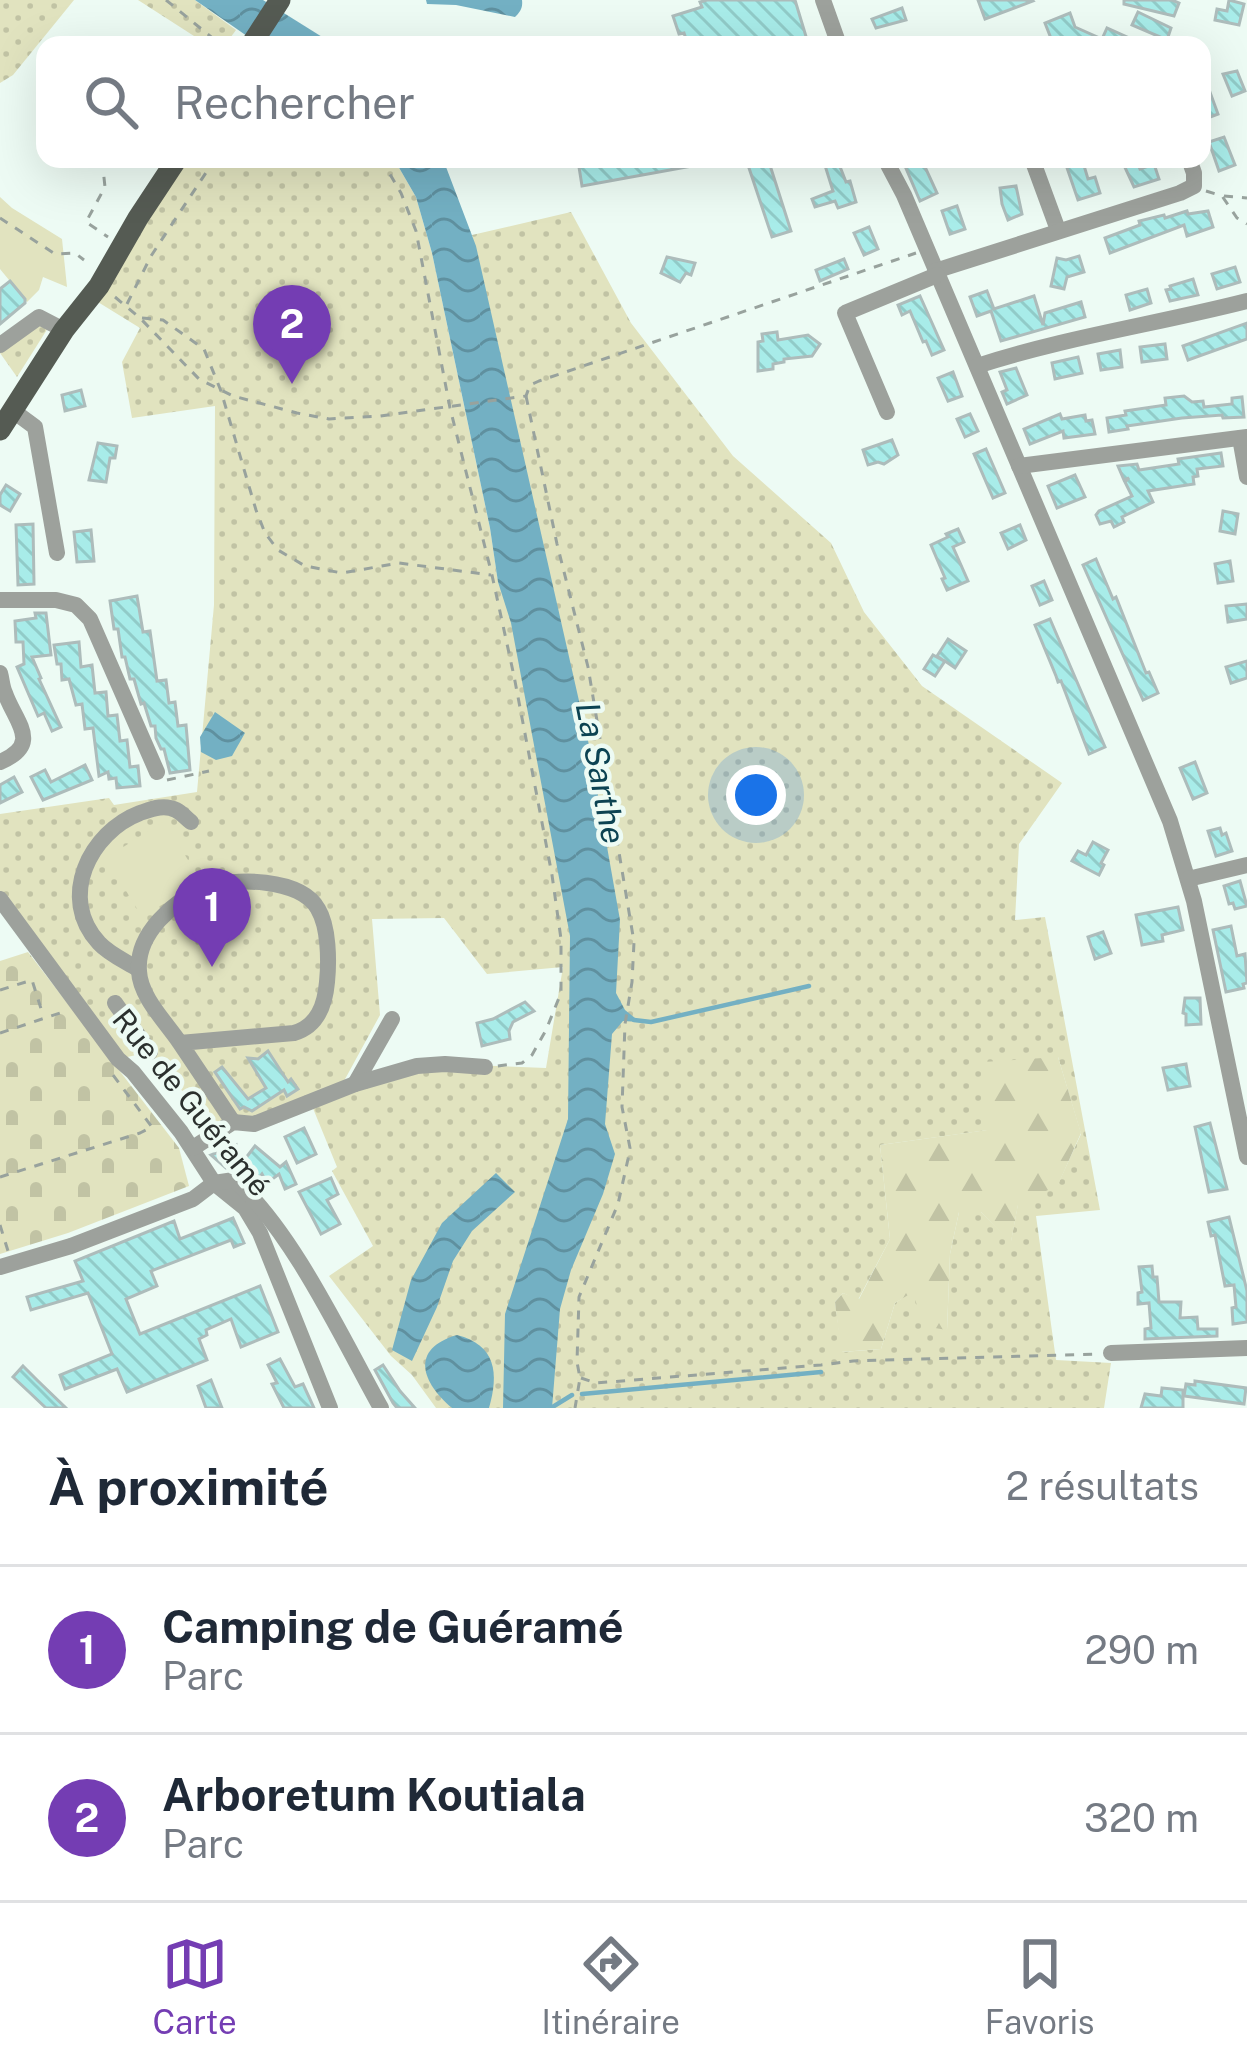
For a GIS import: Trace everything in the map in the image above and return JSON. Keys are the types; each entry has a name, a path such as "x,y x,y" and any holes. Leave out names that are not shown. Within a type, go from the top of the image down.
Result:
{"main road":[{"path":"257,36 279,1"},
{"path":"0,430 64,330 99,286 171,168"},
{"path":"64,330 87,280 138,218"}],"street":[{"path":"823,0 836,36"},
{"path":"890,168 1151,772 1188,879 1247,1156"},
{"path":"1035,168 1058,230"},
{"path":"887,412 845,313 936,273 1180,193 1194,186 1192,168"},
{"path":"977,366 1058,342 1247,301"},
{"path":"0,345 39,317 64,330"},
{"path":"13,410 53,439"},
{"path":"35,427 58,553"},
{"path":"1019,466 1244,437 1247,477"},
{"path":"0,600 56,600 76,605 90,619 157,772"},
{"path":"0,673 23,732 17,753 0,761"},
{"path":"138,969 99,943 86,923 80,897 83,867 97,844 128,818 156,807 175,809 191,822"},
{"path":"1188,879 1247,866"},
{"path":"180,1043 305,1030 321,1013 327,981 325,930 319,909 300,892 275,884 238,882 207,887 178,903 142,944 138,969 145,992 233,1122"},
{"name":"Rue de Guéramé","path":"3,910 193,1148 214,1183 244,1208 260,1233 330,1408"},
{"path":"116,1003 150,1052"},
{"path":"355,1084 392,1019"},
{"path":"193,1148 233,1122 254,1124 355,1084 417,1066 485,1067"},
{"path":"6,1266 194,1199 214,1183 234,1180 262,1209 316,1292 381,1408"},
{"path":"1111,1353 1247,1348"}],"path":[{"path":"166,0 210,36"},
{"path":"103,168 105,188 86,222 116,241"},
{"path":"126,305 151,256 209,168"},
{"path":"386,168 416,231 451,408 492,575 561,939 561,993 532,1055 522,1064 485,1067"},
{"path":"1194,186 1247,198"},
{"path":"1222,196 1247,224"},
{"path":"0,218 55,254 75,254 85,260"},
{"path":"575,1408 580,1378 579,1297 618,1204 630,1148 622,1107 634,942 588,668 523,397 538,381 917,253"},
{"path":"106,291 200,379 221,391 297,413 329,419 523,397"},
{"path":"140,318 163,320 204,349 256,510 278,550 305,566 343,573 399,563 492,575"},
{"path":"157,772 163,779 174,780 209,771"},
{"path":"0,990 32,980 44,1018"},
{"path":"0,1033 65,1011"},
{"path":"0,1177 152,1127 102,1061"},
{"path":"0,1225 6,1266"},
{"path":"580,1378 596,1383 853,1360 1111,1353"}],"green space":[{"path":"0,0 74,0 45,36 36,36 36,47 0,83"},
{"path":"138,0 195,0 236,30 232,36 194,36"},
{"path":"174,168 399,168 416,197 432,253 498,581 550,579 472,235 571,212 631,323 733,456 831,543 864,612 922,686 1062,783 1019,844 1015,920 1045,917 1100,1210 1036,1216 1056,1360 1111,1363 1104,1408 436,1408 329,1276 373,1246 332,1171 337,1167 310,1101 446,1064 546,1068 563,967 487,974 444,918 372,919 380,1015 344,1081 217,1133 150,1052 118,1059 0,899 0,814 109,798 114,805 197,792 214,605 215,406 132,418 122,362 140,328 93,299","holes":["1058,1057 1081,1134 1058,1184 1018,1204 1011,1241 981,1212 959,1212 950,1254 947,1330 913,1291 895,1303 881,1349 842,1352 835,1302 843,1293 858,1300 890,1239 880,1145 988,1130"]},
{"path":"0,197 62,239 67,287 43,277 39,290 27,302 0,269"},
{"path":"36,325 48,328 17,377 0,353"},
{"path":"164,821 201,881 142,917 106,858"},
{"path":"28,952 179,1148 189,1186 0,1254 0,961"},
{"path":"1058,1057 1081,1133 1058,1185 1018,1205 1011,1242 981,1212 959,1212 950,1254 947,1330 923,1326 913,1292 895,1303 881,1349 841,1352 835,1302 843,1293 859,1299 890,1239 880,1145 987,1130 983,1062"}],"water":[{"path":"195,0 263,0 321,36 247,36"},
{"path":"426,0 522,3 515,17 427,4"},
{"path":"399,168 446,168 476,246 589,745 620,920 616,993 625,1010 640,1022 623,1021 612,1034 605,1124 615,1154 560,1309 552,1408 503,1408 505,1314 568,1119 570,936 511,623 498,582 432,253 416,197"},
{"path":"215,712 245,733 232,756 216,760 201,752 200,737"},
{"path":"496,1173 515,1192 472,1231 453,1261 412,1361 392,1350 411,1280 442,1223"},
{"path":"457,1335 480,1346 491,1362 494,1383 489,1408 452,1408 428,1378 426,1358 432,1349"}],"building":[{"path":"795,0 806,36 679,34 673,16 702,7 700,2"},
{"path":"978,0 1032,0 1033,1 985,19"},
{"path":"1124,0 1179,3 1174,16 1124,4"},
{"path":"1229,0 1244,4 1239,25 1215,20 1217,9 1227,11"},
{"path":"902,8 906,20 876,28 872,19"},
{"path":"1138,12 1171,28 1168,36 1158,36 1132,25"},
{"path":"1070,13 1075,27 1095,36 1050,36 1045,23"},
{"path":"1237,71 1245,91 1232,96 1223,74"},
{"path":"1224,137 1235,165 1219,171 1211,141"},
{"path":"579,168 681,168 582,186"},
{"path":"749,168 771,168 791,231 772,237"},
{"path":"826,168 841,168 856,202 838,208 835,201 815,207 812,199 833,191"},
{"path":"906,168 925,168 937,193 920,201"},
{"path":"1067,168 1085,168 1088,179 1095,177 1100,193 1078,200"},
{"path":"1125,168 1155,168 1159,179 1134,187"},
{"path":"1016,186 1022,214 1008,220 1000,188"},
{"path":"957,206 965,229 950,234 942,211"},
{"path":"1208,211 1213,227 1187,236 1184,225 1110,253 1105,238 1140,225 1139,221"},
{"path":"869,227 878,249 864,255 854,233"},
{"path":"1079,256 1084,272 1067,277 1064,289 1051,286 1057,258"},
{"path":"667,257 695,263 691,275 686,273 680,282 661,273"},
{"path":"844,259 848,269 820,281 816,270"},
{"path":"1235,267 1240,282 1217,289 1212,274"},
{"path":"1193,279 1198,295 1170,301 1166,290 1170,286"},
{"path":"10,281 25,303 0,324 0,289"},
{"path":"1147,289 1151,303 1130,310 1126,295"},
{"path":"987,291 994,309 1034,296 1043,325 1045,313 1081,302 1085,317 1001,341 991,311 977,316 970,297"},
{"path":"920,296 944,350 932,355 910,311 902,315 898,305"},
{"path":"1247,323 1247,339 1188,360 1183,346"},
{"path":"777,332 778,340 808,335 820,344 812,356 784,359 773,364 773,369 758,371 758,342 763,341 762,334"},
{"path":"1165,344 1167,359 1142,362 1140,347"},
{"path":"1120,350 1122,367 1101,370 1098,354"},
{"path":"1078,357 1082,373 1055,379 1052,363"},
{"path":"1016,368 1027,395 1007,404 1000,372"},
{"path":"953,372 962,396 948,401 938,378"},
{"path":"81,390 85,406 65,411 62,395"},
{"path":"1184,396 1192,402 1203,401 1204,407 1232,404 1232,398 1242,397 1244,417 1182,418 1109,432 1107,418 1166,405 1165,398"},
{"path":"970,414 978,431 965,437 957,419"},
{"path":"1060,414 1062,419 1085,415 1086,421 1092,420 1095,434 1064,438 1063,431 1030,444 1024,429"},
{"path":"892,440 898,455 884,464 868,465 863,450"},
{"path":"98,443 117,446 106,482 89,480"},
{"path":"986,449 1005,493 993,498 974,454"},
{"path":"1221,453 1223,466 1197,469 1194,484 1148,491 1153,502 1122,517 1124,522 1114,527 1111,521 1100,524 1099,511 1132,496 1125,482 1129,478 1124,480 1118,466 1137,464 1139,470"},
{"path":"1075,475 1085,497 1057,508 1048,486"},
{"path":"6,485 20,494 10,511 0,505"},
{"path":"1223,511 1238,514 1235,534 1220,531"},
{"path":"33,524 34,584 18,585 16,525"},
{"path":"1020,525 1026,540 1008,549 1001,533"},
{"path":"958,529 964,542 953,547 968,581 947,590 931,545"},
{"path":"91,530 94,561 77,562 74,532"},
{"path":"1096,559 1158,693 1143,700 1083,565"},
{"path":"1230,561 1233,581 1218,583 1215,564"},
{"path":"1044,581 1052,600 1040,605 1032,586"},
{"path":"137,596 143,632 150,631 157,681 166,680 178,726 186,725 190,770 170,773 155,726 151,726 122,657 110,601"},
{"path":"1247,604 1247,619 1228,622 1226,606"},
{"path":"35,613 46,613 51,655 32,657 61,727 52,731 44,713 38,716 17,667 24,664 15,621 36,618"},
{"path":"1050,619 1105,747 1089,754 1035,625"},
{"path":"948,639 966,651 955,668 945,661 935,676 924,669 933,655 944,661 937,656"},
{"path":"79,642 81,667 92,665 95,693 106,692 108,716 117,715 120,741 127,740 130,767 138,766 140,786 117,788 116,778 109,779 108,772 99,776 93,728 85,729 82,704 76,705 69,679 62,680 54,645"},
{"path":"1247,661 1247,678 1231,683 1226,667"},
{"path":"1195,762 1207,793 1193,799 1180,768"},
{"path":"85,765 92,780 43,800 31,777 45,770 51,782"},
{"path":"14,777 22,792 0,803 0,785"},
{"path":"1220,828 1232,851 1216,856 1208,831"},
{"path":"1093,842 1108,850 1099,875 1072,861 1078,851 1086,855"},
{"path":"1240,881 1247,906 1235,909 1224,886"},
{"path":"1178,907 1183,930 1142,945 1136,915"},
{"path":"1231,926 1237,956 1245,954 1247,983 1226,992 1213,930"},
{"path":"1103,932 1111,953 1095,959 1088,937"},
{"path":"1185,998 1200,998 1201,1024 1186,1025"},
{"path":"525,1002 534,1011 513,1022 510,1039 482,1046 477,1023"},
{"path":"268,1051 298,1089 287,1096 284,1090 252,1111 240,1109 215,1072 222,1067 248,1099 266,1088 248,1058 258,1059"},
{"path":"1186,1064 1190,1086 1168,1090 1163,1068"},
{"path":"1210,1123 1227,1189 1209,1192 1195,1127"},
{"path":"304,1128 316,1154 297,1163 285,1137"},
{"path":"236,1145 238,1168 226,1168 211,1155"},
{"path":"255,1146 280,1167 286,1162 296,1184 285,1189 279,1174 267,1183 262,1174 255,1183 238,1168"},
{"path":"331,1178 338,1194 327,1200 340,1224 321,1234 299,1192"},
{"path":"1229,1217 1247,1291 1247,1322 1233,1324 1234,1285 1225,1286 1208,1222"},
{"path":"233,1218 244,1243 234,1247 231,1240 151,1271 157,1286 126,1299 140,1334 260,1286 278,1332 241,1347 231,1319 206,1330 207,1335 199,1339 207,1360 127,1392 117,1369 65,1389 60,1375 112,1354 88,1293 31,1310 27,1297 83,1281 75,1261 174,1221 180,1239"},
{"path":"1152,1266 1159,1302 1181,1302 1180,1318 1197,1317 1198,1329 1217,1329 1217,1336 1145,1339 1145,1329 1151,1328 1149,1303 1138,1304 1142,1292 1139,1267"},
{"path":"280,1359 295,1387 303,1384 314,1408 284,1408 268,1365"},
{"path":"383,1365 415,1408 397,1408 393,1403 375,1370"},
{"path":"23,1366 66,1408 46,1408 13,1377"},
{"path":"211,1380 222,1408 206,1408 198,1386"},
{"path":"1195,1381 1246,1388 1244,1404 1184,1396 1186,1384 1195,1385"},
{"path":"1162,1388 1183,1390 1183,1408 1141,1408 1145,1394 1161,1396"}],"waterway":[{"path":"634,1020 651,1022 809,986"},
{"path":"582,1394 821,1372"},
{"path":"551,1408 572,1395"}],"place":[{"name":"Arboretum Koutiala","path":"292,384"},
{"name":"Camping de Guéramé","path":"212,967"}],"water label":[{"name":"La Sarthe","path":"601,773"}]}
